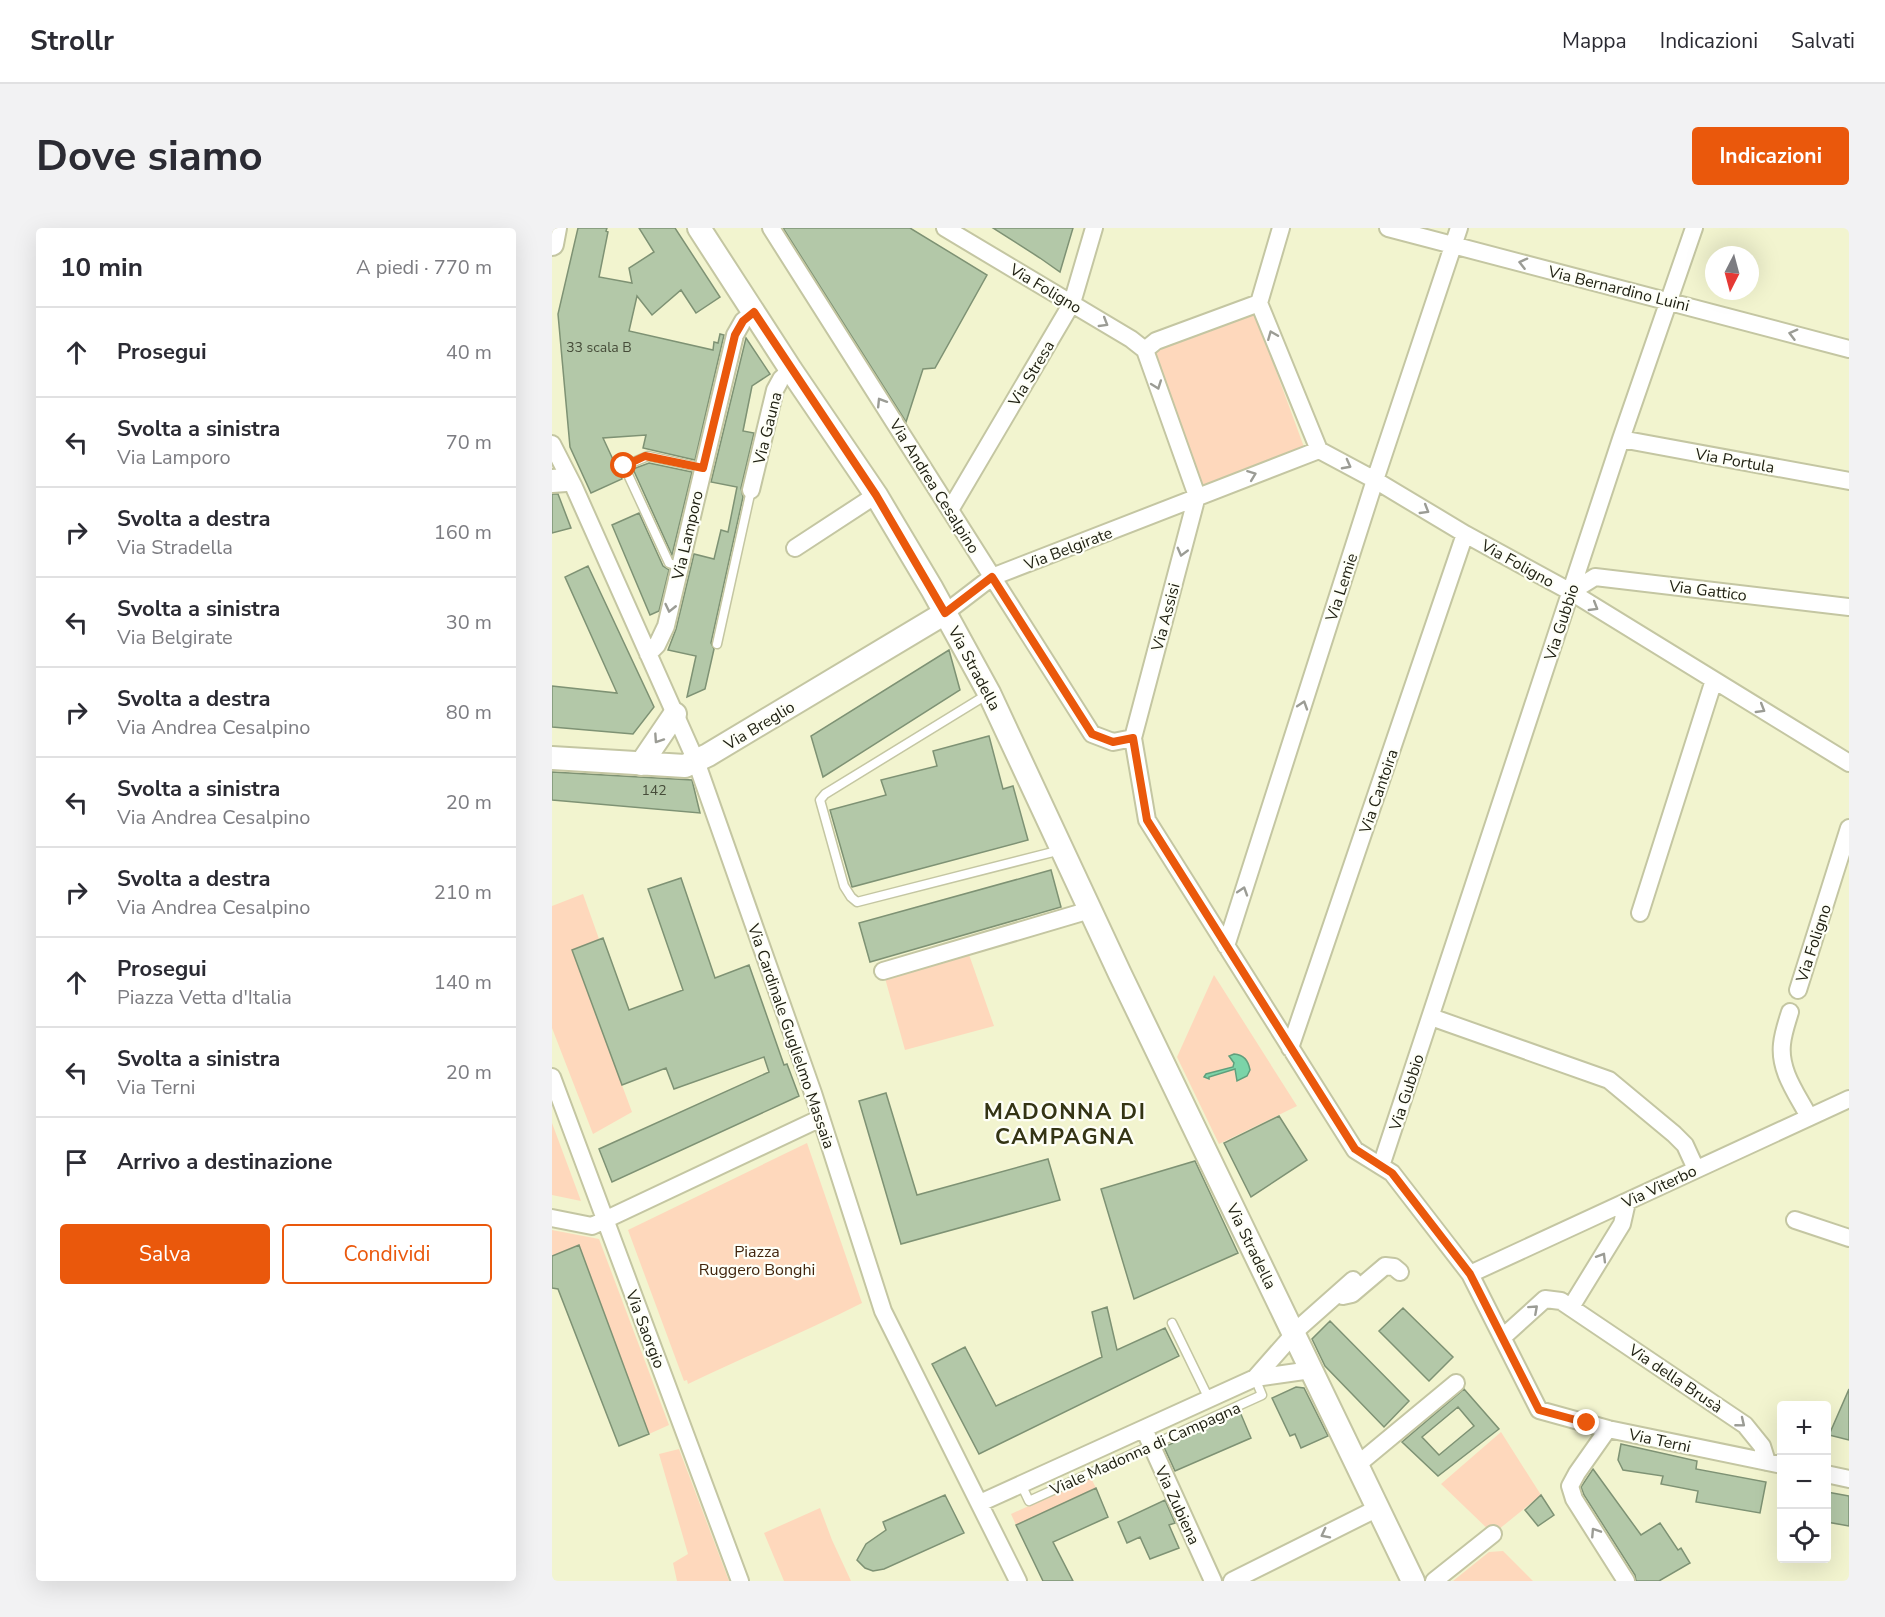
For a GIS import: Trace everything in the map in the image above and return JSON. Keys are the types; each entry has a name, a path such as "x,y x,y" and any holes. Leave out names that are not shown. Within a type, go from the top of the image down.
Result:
{"street":[{"path":"552,244 555,228"},
{"name":"Via Stradella","path":"699,228 790,370 876,495 989,693 1090,910 1413,1581"},
{"name":"Via Andrea Cesalpino","path":"771,228 1092,734 1113,742 1133,738"},
{"name":"Via Foligno","path":"945,228 1072,303 1145,350"},
{"name":"Via Stresa","path":"950,510 1072,303 1094,228"},
{"path":"1281,228 1259,303 1319,450"},
{"name":"Via Bernardino Luini","path":"1388,228 1670,300 1849,349"},
{"name":"Via Lemie","path":"1226,946 1375,480 1459,228"},
{"name":"Via Gubbio","path":"1381,1166 1621,439 1694,228"},
{"path":"1197,496 1145,350 1156,341 1259,303"},
{"name":"Via Lamporo","path":"648,654 657,645 666,626 735,335 743,321 754,312"},
{"name":"Via Gauna","path":"752,490 775,390 790,370"},
{"name":"Via Portula","path":"1621,439 1849,481"},
{"name":"Via Cardinale Guglielmo Massaia","path":"552,444 561,479 648,654 696,761 821,1118 884,1311 1018,1581"},
{"name":"Via Foligno","path":"1319,450 1571,592 1849,763"},
{"name":"Via Belgirate","path":"945,613 992,577 1319,450"},
{"path":"795,548 876,495"},
{"name":"Via Assisi","path":"1133,738 1197,496"},
{"name":"Via Cantoira","path":"1290,1048 1466,534"},
{"name":"Via Gattico","path":"1571,592 1595,577 1849,607"},
{"name":"Via Breglio","path":"552,758 685,766 945,613"},
{"path":"1640,913 1714,680"},
{"path":"641,764 675,714"},
{"path":"1133,738 1147,820 1355,1149 1392,1173 1470,1274 1503,1337"},
{"name":"Via Foligno","path":"1798,990 1849,828"},
{"path":"883,970 1090,910"},
{"path":"1790,1012 1782,1042 1781,1058 1809,1117"},
{"path":"1431,1017 1608,1080 1685,1145 1696,1169"},
{"name":"Via Saorgio","path":"552,1077 740,1581"},
{"name":"Via Viterbo","path":"1470,1274 1849,1099"},
{"path":"552,1218 592,1226 821,1118"},
{"path":"1571,1307 1622,1224 1627,1202"},
{"path":"1795,1220 1849,1238"},
{"path":"1334,1297 1352,1294 1385,1266 1395,1267 1400,1272"},
{"name":"Viale Madonna di Campagna","path":"1255,1377 1294,1334 1353,1280"},
{"name":"Via della Brusà","path":"1503,1337 1545,1299 1561,1301 1745,1425 1774,1464"},
{"name":"Via Terni","path":"1503,1337 1539,1410 1608,1429 1774,1464"},
{"name":"Viale Madonna di Campagna","path":"980,1503 1255,1377 1311,1370"},
{"path":"1357,1465 1456,1383"},
{"name":"Via Zubiena","path":"1143,1429 1213,1581"},
{"path":"1608,1429 1570,1486 1574,1499 1626,1581"},
{"path":"1831,1475 1849,1479"},
{"path":"1232,1581 1378,1508"},
{"path":"1434,1581 1492,1534"}],"lane":[{"path":"680,567 669,563 624,466 645,456 703,468"},
{"path":"717,644 752,490"},
{"path":"989,693 825,794 820,801 844,886 857,902 1062,849"},
{"path":"1172,1323 1209,1399"},
{"name":"Viale Madonna di Campagna","path":"1021,1484 1029,1501 1262,1395 1255,1377"}],"green space":[{"path":"1254,311 1304,447 1203,485 1146,348"},
{"path":"583,894 599,939 572,951 632,1112 593,1134 552,1028 552,906"},
{"path":"966,946 994,1026 905,1050 883,971"},
{"path":"1214,975 1297,1106 1219,1144 1177,1057"},
{"path":"552,1123 581,1201 552,1195"},
{"name":"Piazza Ruggero Bonghi","path":"807,1143 862,1303 688,1384 687,1380 684,1381 628,1230"},
{"path":"552,1230 599,1239 669,1425 649,1434 579,1245 552,1256"},
{"path":"1501,1432 1541,1495 1493,1534 1441,1484"},
{"path":"679,1449 729,1581 677,1581 673,1563 688,1554 659,1454"},
{"path":"1091,1478 1096,1488 1016,1525 1011,1514"},
{"path":"820,1508 851,1581 784,1581 764,1533"},
{"path":"1503,1551 1533,1581 1453,1581 1489,1552"}],"shaded area":[{"path":"1234,1054 1247,1061 1250,1070 1247,1076 1237,1081 1235,1069 1209,1077 1209,1079 1204,1077 1206,1074 1233,1067 1234,1063 1229,1056"}],"building":[{"path":"578,228 607,228 599,277 632,283 629,268 654,252 639,228 675,228 720,297 696,313 681,290 652,315 637,296 629,331 713,350 714,342 718,343 720,334 724,335 695,460 643,448 646,435 603,438 622,479 591,493 570,447 558,314"},
{"path":"783,228 910,228 987,275 935,368 923,369 906,422"},
{"path":"993,228 1073,228 1060,272 1040,258"},
{"path":"746,338 770,374 752,386 743,431 754,433 741,488 743,497 711,643 714,649 705,689 687,697 696,656 668,650 676,629 694,554 714,559 721,530 728,532 737,487 711,482"},
{"path":"649,463 692,472 672,555 633,469"},
{"path":"552,494 558,494 571,528 552,533"},
{"path":"639,513 663,566 669,570 659,611 650,615 612,525"},
{"path":"588,566 654,707 633,734 552,727 552,686 617,693 565,577"},
{"path":"949,650 960,690 823,777 811,736"},
{"path":"989,736 1003,789 1013,786 1028,840 852,887 830,810 886,795 881,780 937,766 933,751"},
{"path":"552,772 692,780 700,813 552,800"},
{"path":"1051,870 1061,907 870,962 859,923"},
{"path":"681,878 715,978 749,965 784,1065 787,1064 799,1096 612,1182 599,1149 769,1072 764,1057 674,1089 666,1068 622,1085 572,950 603,938 629,1010 683,990 648,889"},
{"path":"886,1093 917,1195 1048,1159 1060,1200 901,1244 859,1101"},
{"path":"1279,1116 1307,1160 1251,1197 1224,1143"},
{"path":"1195,1161 1238,1253 1134,1299 1101,1189"},
{"path":"579,1245 649,1434 619,1446 558,1289 552,1288 552,1256"},
{"path":"1107,1307 1117,1350 1165,1328 1179,1356 979,1454 932,1364 965,1347 996,1406 1102,1357 1092,1312"},
{"path":"1403,1308 1453,1357 1429,1381 1379,1331"},
{"path":"1330,1321 1409,1401 1384,1427 1325,1366 1312,1339"},
{"path":"1296,1387 1304,1388 1328,1436 1301,1448 1295,1434 1290,1436 1272,1398"},
{"path":"1464,1389 1499,1429 1438,1476 1402,1442","holes":["1458,1407 1474,1426 1439,1455 1422,1437"]},
{"path":"1849,1389 1849,1440 1831,1436 1831,1430"},
{"path":"1240,1412 1251,1438 1175,1471 1164,1447"},
{"path":"1621,1444 1697,1461 1696,1469 1766,1482 1760,1513 1696,1502 1698,1491 1661,1484 1663,1476 1623,1470 1618,1460"},
{"path":"1593,1469 1641,1535 1660,1523 1690,1563 1659,1581 1636,1581 1635,1575 1584,1495 1581,1487"},
{"path":"1096,1488 1108,1517 1053,1542 1073,1581 1043,1581 1016,1525"},
{"path":"1831,1493 1849,1496 1849,1526 1831,1523"},
{"path":"945,1495 964,1533 884,1569 873,1571 865,1568 857,1560 866,1544 886,1530 883,1522"},
{"path":"1541,1495 1554,1515 1538,1526 1525,1510"},
{"path":"1165,1500 1175,1523 1169,1525 1179,1548 1150,1559 1140,1537 1127,1543 1118,1522"}],"district":[{"name":"MADONNA DI CAMPAGNA","path":"1065,1124"}],"route":[{"path":"624,466 645,456 703,468 735,335 743,321 754,312 790,370 876,495 945,613 992,577 1092,734 1113,742 1133,738 1147,820 1355,1149 1392,1173 1470,1274 1539,1410 1587,1423"}]}
